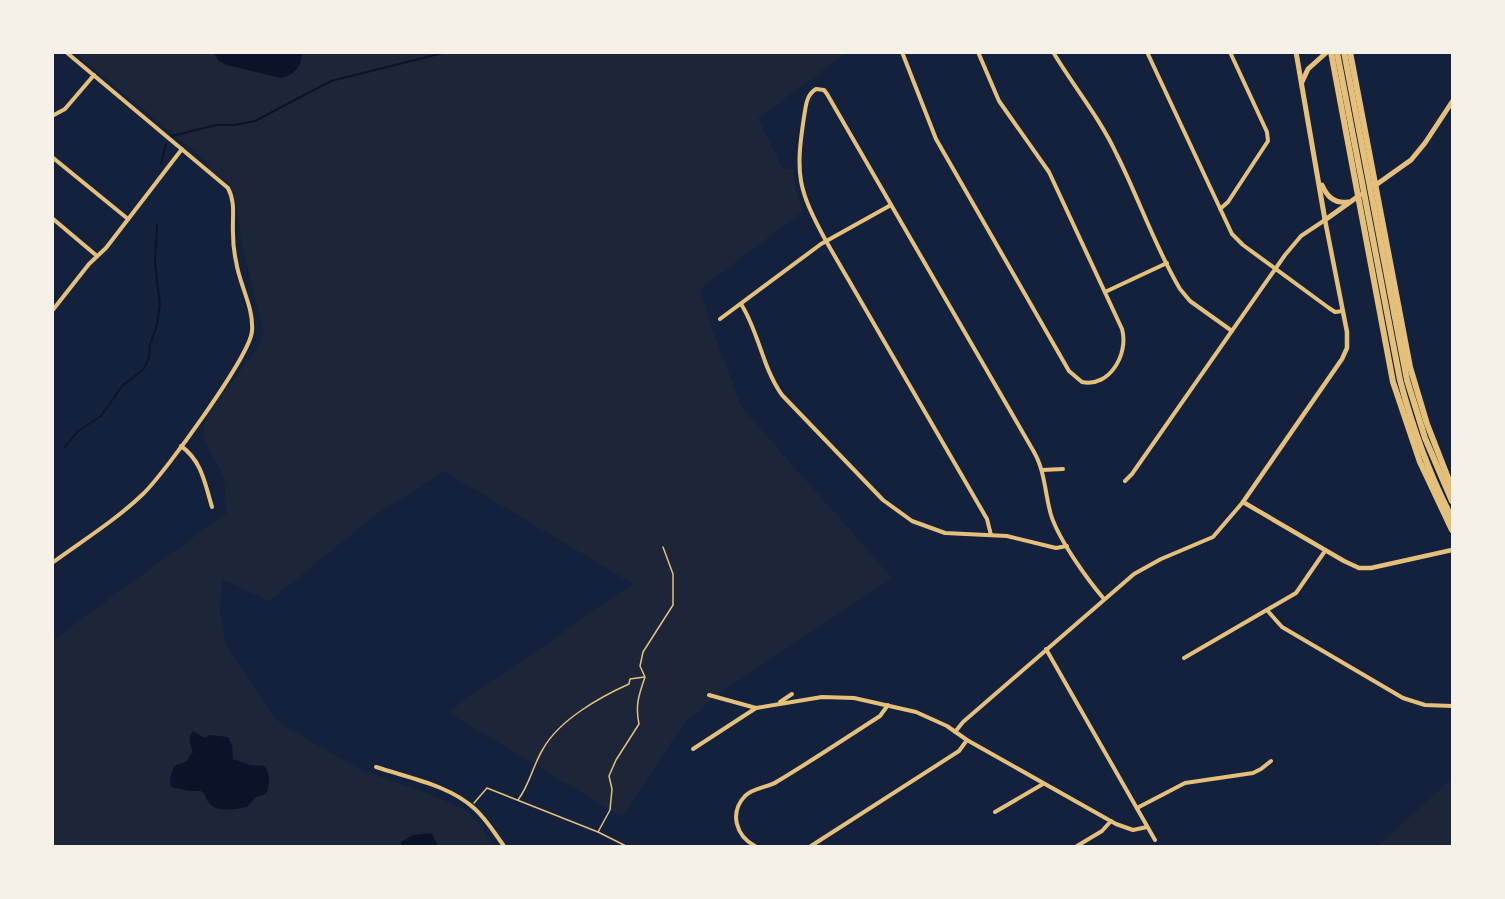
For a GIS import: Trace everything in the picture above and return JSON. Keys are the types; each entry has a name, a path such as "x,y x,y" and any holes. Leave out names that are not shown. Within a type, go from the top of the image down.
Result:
{"highway":[{"path":"1329,52 1393,382 1420,462 1452,531"},
{"path":"1337,52 1400,380 1421,449 1452,519"},
{"path":"1344,52 1407,380 1425,438 1452,501"},
{"path":"1350,52 1410,367 1427,424 1452,488"}],"main road":[{"path":"1296,52 1320,179 1325,220 1348,202 1389,177 1416,155 1452,102"},
{"path":"1302,86 1305,73 1317,60 1329,52"},
{"path":"1320,179 1329,197 1339,202 1348,202"}],"street":[{"path":"52,563 144,493 181,446 243,358 250,342 252,329 250,312 236,266 233,205 230,192 66,52"},
{"path":"902,52 939,145 1069,371 1082,382 1094,383 1105,378 1123,351 1123,333 1048,172 999,101 978,52"},
{"path":"1053,52 1101,124 1118,155 1178,285 1187,297 1232,331"},
{"path":"1147,52 1235,238 1332,310 1344,311"},
{"path":"1220,208 1228,202 1268,141 1267,132 1230,52"},
{"path":"52,116 65,109 94,75"},
{"path":"991,535 987,519 826,241 807,204 799,171 800,143 807,102 816,89 824,90 828,94 1034,452 1042,470 1053,519 1067,546 1104,599"},
{"path":"52,311 106,248 182,149"},
{"path":"52,157 128,219"},
{"path":"720,319 826,241 891,205"},
{"path":"52,218 97,256"},
{"path":"955,732 963,722 1141,569 1213,537 1243,502 1347,348 1344,311 1325,220 1301,236 1276,268 1125,481"},
{"path":"1105,292 1167,263"},
{"path":"741,304 748,316 772,379 782,395 889,506 912,521 938,531 958,535 1007,536 1059,548 1067,546"},
{"path":"181,446 192,454 199,464 212,507"},
{"path":"1042,470 1063,469"},
{"path":"1243,502 1325,551 1354,566 1367,569 1452,550"},
{"path":"1184,658 1299,590 1325,551"},
{"path":"1267,610 1282,627 1403,698 1425,705 1452,706"},
{"path":"1046,650 1155,840"},
{"path":"777,704 792,694"},
{"path":"709,695 756,708"},
{"path":"693,749 756,708 834,696 888,705 923,716 955,732 1111,821 1133,830 1147,827"},
{"path":"755,846 744,840 736,823 737,809 744,797 778,781 882,714 888,705"},
{"path":"811,846 959,751 968,740"},
{"path":"1137,808 1181,784 1252,772 1261,769 1271,761"},
{"path":"376,767 441,789 472,806 504,846"},
{"path":"995,812 1044,783"},
{"path":"1077,846 1105,829 1111,821"}],"path":[{"path":"598,832 610,810 612,789 609,776 616,760 639,724 636,710 638,695 645,677 640,666 643,652 673,605 673,574 663,547"},
{"path":"519,800 527,787 543,748 573,717 608,693 629,684 630,679 645,677"},
{"path":"472,806 487,788 598,832 626,846"}],"shaded area":[{"path":"302,52 301,62 296,69 290,75 281,78 226,65 218,60 214,53"},
{"path":"75,53 846,53 758,118 783,169 793,169 803,211 700,289 742,408 892,578 719,693 683,724 622,817 448,712 633,584 444,471 375,515 269,601 222,579 220,613 225,642 275,718 284,726 361,770 464,809 476,820 494,846 53,846 52,641 228,512 224,482 205,440 204,423 207,415 259,346 263,329 244,251 234,192 227,182 207,168 210,164"},
{"path":"193,731 205,738 209,735 228,737 232,745 233,759 250,765 265,766 269,780 266,794 256,797 247,807 221,809 212,806 201,791 171,787 170,779 174,766 187,761 193,753 190,739"},
{"path":"1452,779 1452,846 1378,846"},
{"path":"430,833 438,846 401,846 401,842 413,835"}],"waterway":[{"path":"172,136 216,125 234,125 255,121 331,81 447,52"},
{"path":"161,164 166,144"},
{"path":"64,448 78,431 101,416 122,386 143,370 149,358 150,344 157,325 160,305 155,262 157,224"}]}
